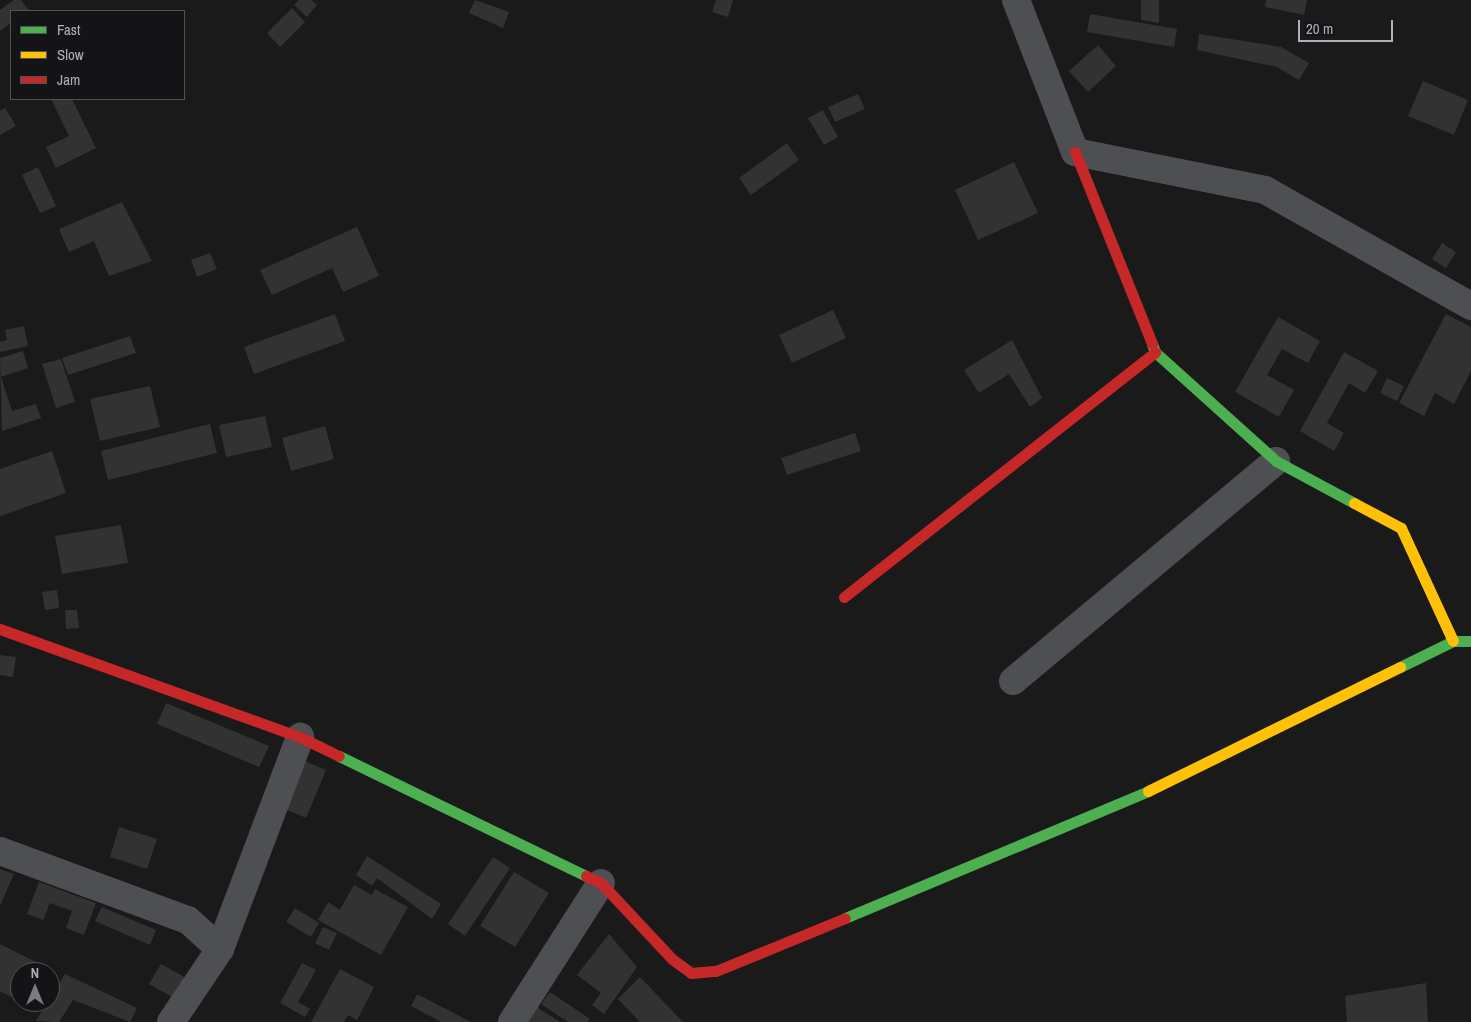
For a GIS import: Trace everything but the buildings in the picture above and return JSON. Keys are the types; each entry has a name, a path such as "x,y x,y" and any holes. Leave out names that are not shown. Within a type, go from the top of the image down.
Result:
{"street":[{"path":"1016,0 1154,352 1276,461 1401,528 1453,641"},
{"path":"1075,152 1265,190 1471,306"},
{"path":"844,597 1154,352"},
{"path":"1013,681 1276,461"},
{"path":"0,628 300,737 601,883 672,959 691,973 716,970 1144,793 1453,641 1471,641"},
{"path":"172,1022 220,949 300,737"},
{"path":"0,851 188,920 220,949"},
{"path":"512,1022 601,883"}],"traffic: fast":[{"path":"1152,344 1155,352 1276,461 1354,503"},
{"path":"1400,667 1453,641 1471,641"},
{"path":"339,756 586,876"},
{"path":"845,918 1148,791"}],"traffic: slow":[{"path":"1354,503 1401,528 1453,641"},
{"path":"1148,791 1400,667"}],"traffic: jam":[{"path":"1075,152 1152,344"},
{"path":"844,597 1155,352"},
{"path":"0,629 300,737 339,756"},
{"path":"586,876 601,883 672,959 691,973 716,971 845,918"}]}
